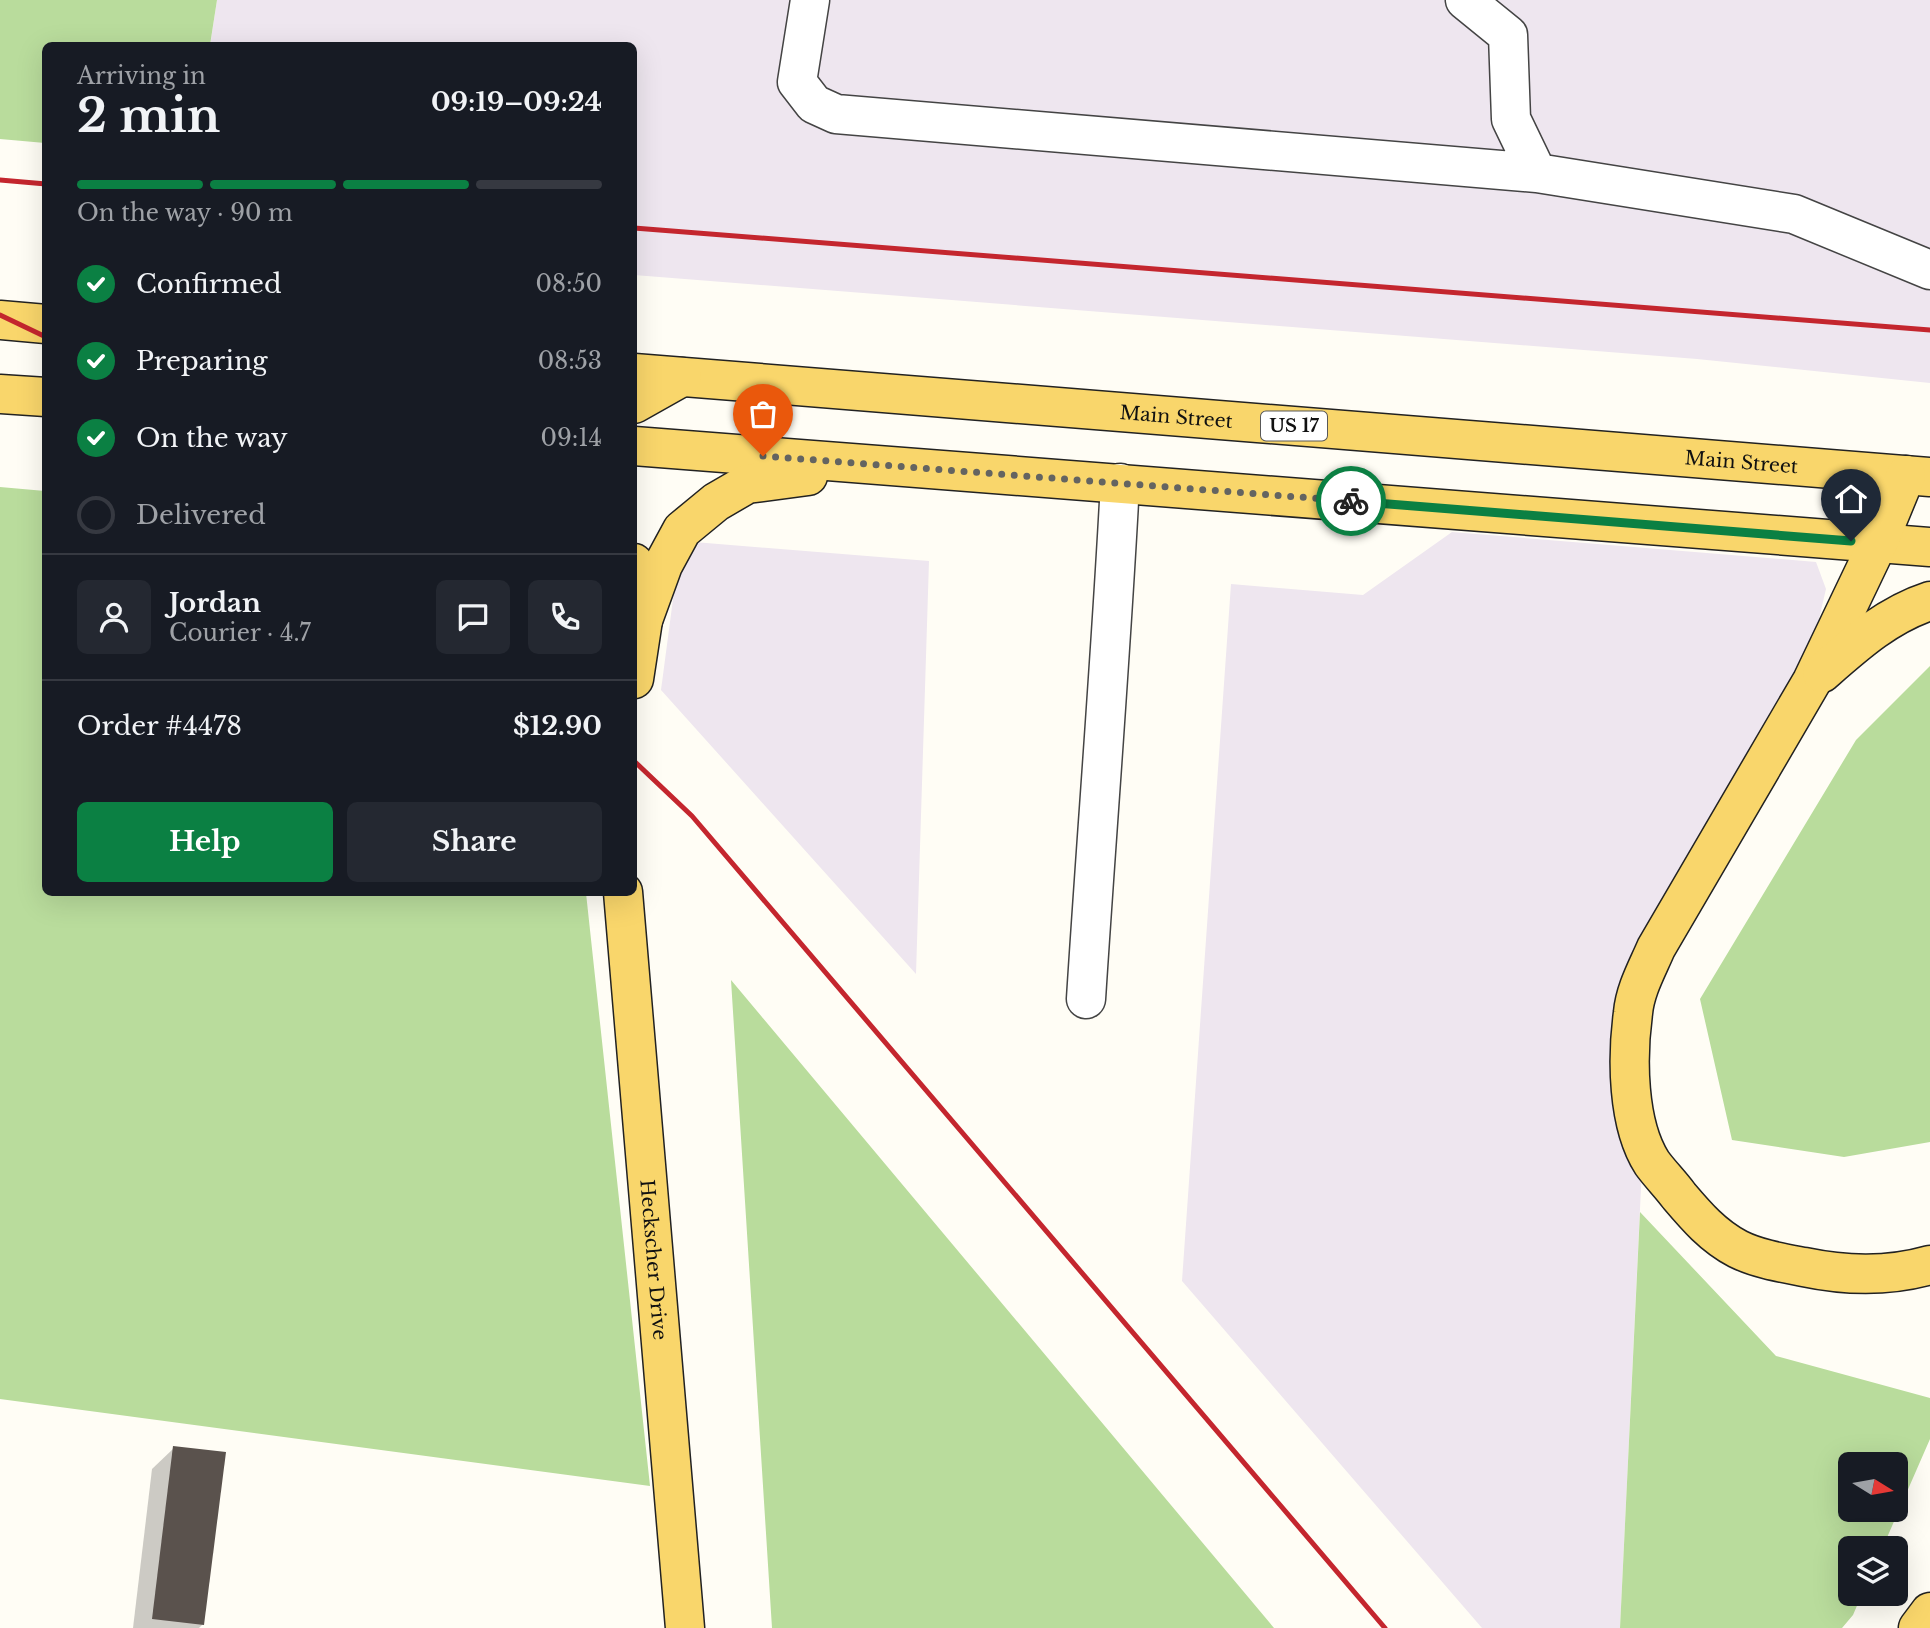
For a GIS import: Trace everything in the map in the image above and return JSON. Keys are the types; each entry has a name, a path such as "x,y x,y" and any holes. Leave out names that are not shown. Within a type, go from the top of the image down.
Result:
{"main road":[{"path":"0,320 42,324"},
{"name":"Main Street","path":"637,373 1918,476"},
{"path":"637,402 682,377"},
{"path":"0,394 42,397"},
{"path":"637,446 1930,547"},
{"path":"637,659 643,620 663,565 682,530 726,496 747,484 892,465"},
{"path":"1918,476 1878,543 1812,681 1656,948 1642,979 1633,1011 1630,1084 1636,1124 1651,1161 1704,1225 1738,1249 1780,1263 1821,1270 1870,1274 1904,1272 1930,1265"},
{"path":"637,582 643,620"},
{"path":"1812,681 1869,632 1907,608 1930,601"},
{"name":"Heckscher Drive","path":"623,896 685,1628"},
{"path":"1919,1628 1930,1612"}],"lane":[{"path":"810,0 797,82 814,104 836,114 1537,173 1794,214 1930,270"},
{"path":"1465,0 1508,35 1511,119 1537,173"},
{"path":"1086,999 1121,483"}],"shaded area":[{"path":"217,0 1930,0 1930,383 1697,359 637,275 637,42 211,42"},
{"path":"1452,532 1816,562 1826,589 1815,636 1636,961 1642,1167 1620,1628 1482,1628 1182,1281 1231,584 1363,595"},
{"path":"694,542 929,561 916,974 661,690 675,584"}],"green space":[{"path":"0,0 217,0 210,42 42,42 42,143 0,139"},
{"path":"0,487 42,491 42,896 586,896 650,1486 0,1399"},
{"path":"1930,666 1930,1142 1844,1157 1732,1140 1700,999 1856,740"},
{"path":"731,980 1274,1628 772,1628"},
{"path":"1640,1212 1776,1356 1930,1398 1930,1439 1908,1489 1908,1452 1838,1452 1838,1522 1894,1522 1888,1536 1838,1536 1838,1606 1857,1606 1842,1628 1620,1628"}],"building":[{"path":"173,1446 226,1452 204,1625 152,1619"}],"railway":[{"path":"0,180 42,184"},
{"path":"637,228 1930,330"},
{"path":"0,315 42,335"},
{"path":"637,764 692,816 1385,1628"}],"way so far":[{"path":"763,456 1351,501"}],"route":[{"path":"1351,501 1851,541"}]}
